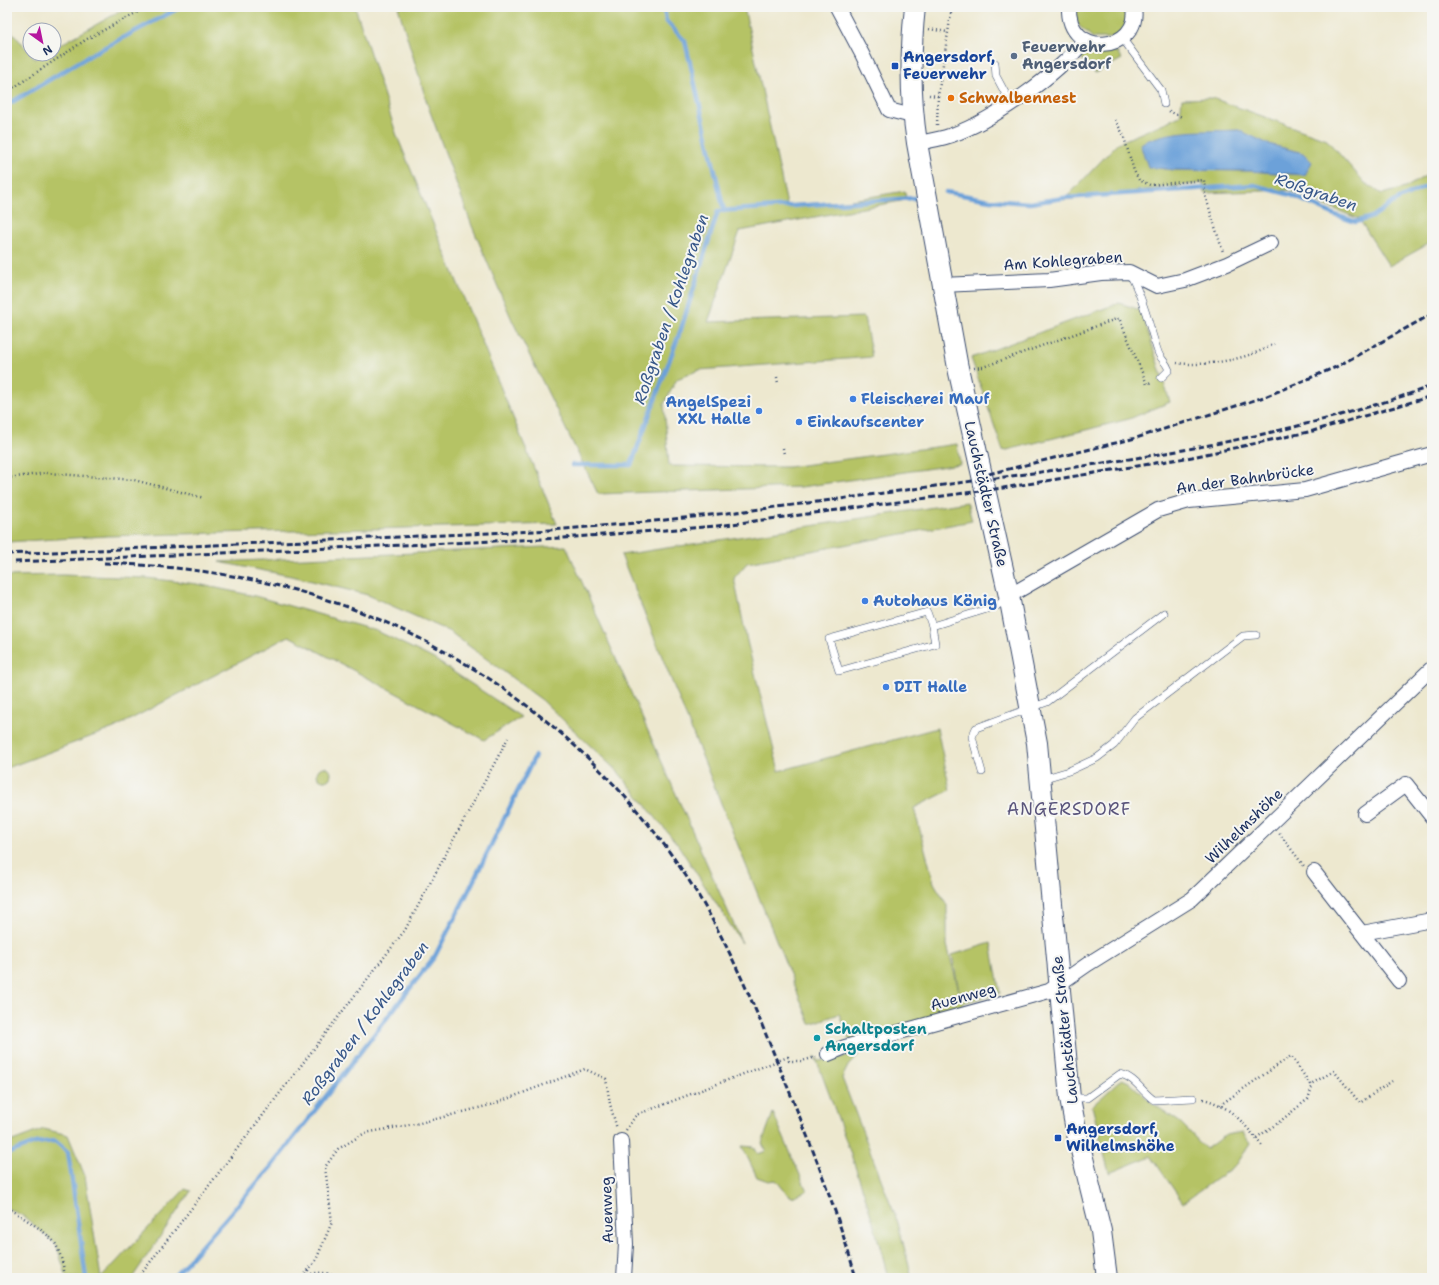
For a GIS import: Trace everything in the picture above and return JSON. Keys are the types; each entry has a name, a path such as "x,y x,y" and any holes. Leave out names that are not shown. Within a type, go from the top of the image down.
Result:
{"main road":[{"name":"Lauchstädter Straße","path":"915,7 910,67 912,116 916,144 958,368 1009,596 1031,707 1042,779 1070,1098 1076,1130 1101,1231 1107,1278"}],"street":[{"path":"837,7 889,110 912,116"},
{"path":"1069,7 1068,15 1074,30 1085,40 1094,44 1104,45 1113,43 1122,38 1129,31 1133,22 1134,7"},
{"path":"916,144 937,140 970,127 1011,104 1073,54 1085,40"},
{"name":"Am Kohlegraben","path":"942,286 1049,280 1101,273 1129,272 1156,286 1185,280 1227,264 1271,243"},
{"name":"An der Bahnbrücke","path":"1009,596 1158,510 1189,501 1305,490 1432,454"},
{"name":"Wilhelmshöhe","path":"1059,984 1192,899 1432,668"},
{"path":"1365,814 1406,784 1432,818"},
{"path":"1314,872 1399,981"},
{"path":"1362,933 1432,920"},
{"name":"Auenweg","path":"828,1054 845,1047 1049,991 1059,984"},
{"name":"Auenweg","path":"621,1141 626,1244 624,1278"}],"lane":[{"path":"1122,38 1161,90 1164,104"},
{"path":"995,63 996,76 1011,104"},
{"path":"1129,272 1140,294 1158,353 1166,362 1169,370 1161,378"},
{"path":"932,626 997,606 1009,596"},
{"path":"927,612 932,626 935,644 839,671 829,639 927,612"},
{"path":"982,772 972,737 976,728 1046,702 1164,613"},
{"path":"1042,779 1069,771 1097,758 1114,745 1128,730 1135,718 1243,636 1256,634"},
{"path":"1070,1098 1087,1098 1120,1074 1126,1075 1154,1100 1193,1098"}],"path":[{"path":"7,92 87,40 147,7"},
{"path":"937,140 938,96 952,7"},
{"path":"1115,120 1122,134 1134,171 1140,180 1150,185 1204,180 1205,193 1227,264"},
{"path":"958,368 983,367 1119,318 1147,384 1161,378"},
{"path":"1166,362 1194,364 1211,362 1254,354 1274,344"},
{"path":"777,377 778,384"},
{"path":"900,406 922,404"},
{"path":"783,448 784,455"},
{"path":"7,478 47,473 134,480 204,498"},
{"path":"138,1278 406,930 508,738"},
{"path":"1271,823 1307,869 1314,872"},
{"path":"1220,1105 1291,1056 1309,1085 1312,1087 1308,1099 1278,1123 1256,1138"},
{"path":"621,1141 626,1128 636,1115 764,1066"},
{"path":"302,1277 316,1260 332,1222 325,1167 338,1149 365,1133 420,1123 494,1104 585,1068 606,1079 610,1104 621,1141"},
{"path":"1309,1085 1334,1071 1360,1103 1392,1081"},
{"path":"1193,1098 1210,1100 1239,1118 1263,1146"},
{"path":"7,1208 23,1216 56,1244 64,1267 65,1278"},
{"path":"302,1277 317,1271 340,1278"}],"green space":[{"path":"128,7 355,7 397,136 557,524 106,536 7,542 7,26 22,44 22,62 62,62 62,44"},
{"path":"398,7 744,7 787,205 845,201 905,191 906,200 740,231 708,322 864,317 872,357 699,370 677,379 664,404 669,466 788,467 957,444 960,464 801,487 598,494 512,320 472,226 428,106"},
{"path":"1074,7 1128,7 1128,16 1123,29 1117,35 1108,38 1093,38 1078,25"},
{"path":"1104,50 1117,52 1122,59 1095,73 1080,57 1091,52"},
{"path":"1212,98 1326,139 1365,183 1382,194 1405,188 1432,172 1432,242 1389,266 1359,219 1289,190 1205,193 1203,183 1064,200 1118,143 1180,116 1182,99","holes":["1239,130 1268,144 1303,153 1305,175 1250,171 1174,170 1148,167 1215,131"]},
{"path":"1119,303 1141,310 1170,402 1129,419 1003,451 971,358"},
{"path":"967,502 972,521 747,563 734,578 747,641 779,771 937,728 950,790 914,808 934,883 947,905 947,945 959,991 952,955 991,943 1000,993 962,1003 964,1011 850,1042 839,1014 810,1024 621,555"},
{"path":"566,546 742,943 678,845 619,773 542,700 450,632 368,595 296,577 219,562"},
{"path":"62,575 147,578 197,584 255,596 377,631 434,659 521,717 484,740 289,636 114,728 7,768 7,576"},
{"path":"321,767 327,767 331,771 331,777 327,781 321,781 317,777 317,771"},
{"path":"859,1054 848,1066 842,1078 898,1223 912,1278 888,1278 864,1194 815,1056 819,1061"},
{"path":"1122,1079 1129,1082 1152,1103 1181,1123 1206,1149 1225,1135 1243,1132 1250,1144 1237,1164 1183,1203 1151,1156 1109,1173 1092,1106"},
{"path":"773,1113 807,1191 792,1197 787,1194 776,1180 768,1181 757,1177 742,1146 754,1147 758,1154 766,1151 762,1143"},
{"path":"44,1129 68,1135 85,1176 101,1278 67,1278 56,1244 23,1216 7,1208 7,1143"},
{"path":"185,1189 191,1191 132,1278 101,1278"}],"water":[{"path":"1239,130 1268,144 1303,153 1312,162 1305,175 1250,171 1174,170 1148,167 1140,144 1163,135 1176,133"}],"waterway":[{"path":"7,105 94,53 181,7"},
{"path":"664,7 666,21 685,41 724,211"},
{"name":"Roßgraben","path":"946,192 990,200 1030,203 1063,198 1254,185 1291,195 1335,215 1356,222 1372,217 1397,200 1432,184"},
{"name":"Roßgraben / Kohlegraben","path":"572,465 631,465 681,329 718,211 914,198"},
{"name":"Roßgraben / Kohlegraben","path":"173,1278 271,1167 435,956 535,756"},
{"path":"7,1154 35,1143 55,1141 68,1152 86,1278"}],"railway":[{"path":"980,476 1136,438 1267,396 1336,367 1432,314"},
{"path":"7,554 535,531 747,511 1138,458 1257,435 1316,421 1374,405 1432,386"},
{"path":"15,562 563,538 717,526 1003,488 1192,457 1313,431 1432,396"},
{"path":"104,563 187,569 268,583 321,598 376,618 428,643 478,672 526,705 570,742 612,782 650,826 684,873 713,920 749,995 802,1122 822,1173 856,1278"}],"place":[{"name":"Feuerwehr Angersdorf","path":"1014,56"},
{"name":"Angersdorf, Feuerwehr","path":"895,66"},
{"name":"Schwalbennest","path":"951,98"},
{"name":"Fleischerei Mauf","path":"853,399"},
{"name":"AngelSpezi XXL Halle","path":"759,411"},
{"name":"Einkaufscenter","path":"799,422"},
{"name":"Autohaus König","path":"865,601"},
{"name":"DIT Halle","path":"886,687"},
{"name":"Schaltposten Angersdorf","path":"817,1038"},
{"name":"Angersdorf, Wilhelmshöhe","path":"1058,1138"}],"district":[{"name":"ANGERSDORF","path":"1069,809"}]}
